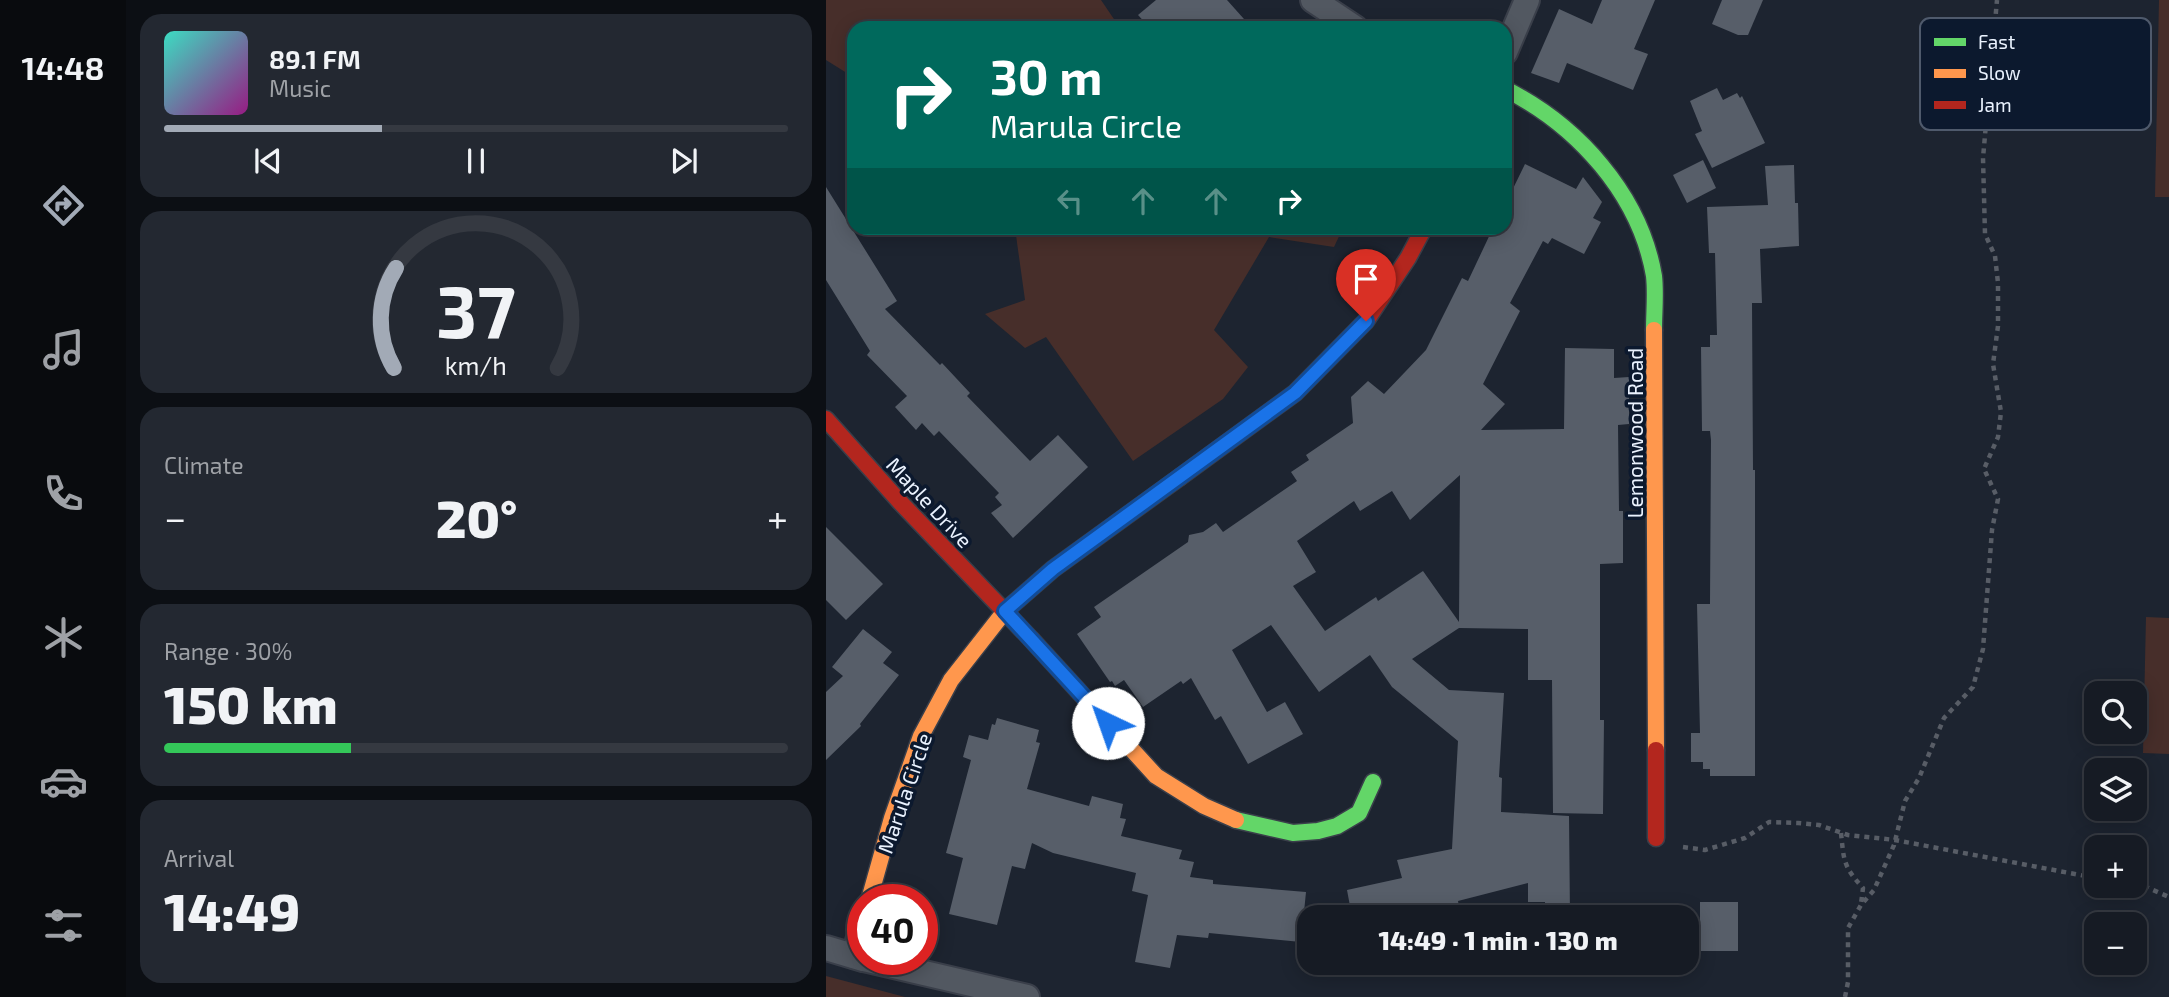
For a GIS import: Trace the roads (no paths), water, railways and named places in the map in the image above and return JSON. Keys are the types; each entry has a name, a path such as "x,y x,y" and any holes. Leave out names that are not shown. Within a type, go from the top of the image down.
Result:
{"street":[{"path":"1313,0 1344,21"},
{"path":"1512,35 1527,0"},
{"name":"Lemonwood Road","path":"1512,92 1573,132 1612,181 1637,222 1654,277 1656,838"},
{"name":"Marula Circle","path":"873,884 892,818 921,736 951,680 1005,611 1053,569 1295,393 1366,321 1420,235"},
{"name":"Maple Drive","path":"826,419 1156,776 1230,818 1293,833 1337,826 1359,813 1373,782"},
{"path":"826,948 847,954"},
{"path":"933,975 1027,997"}]}
